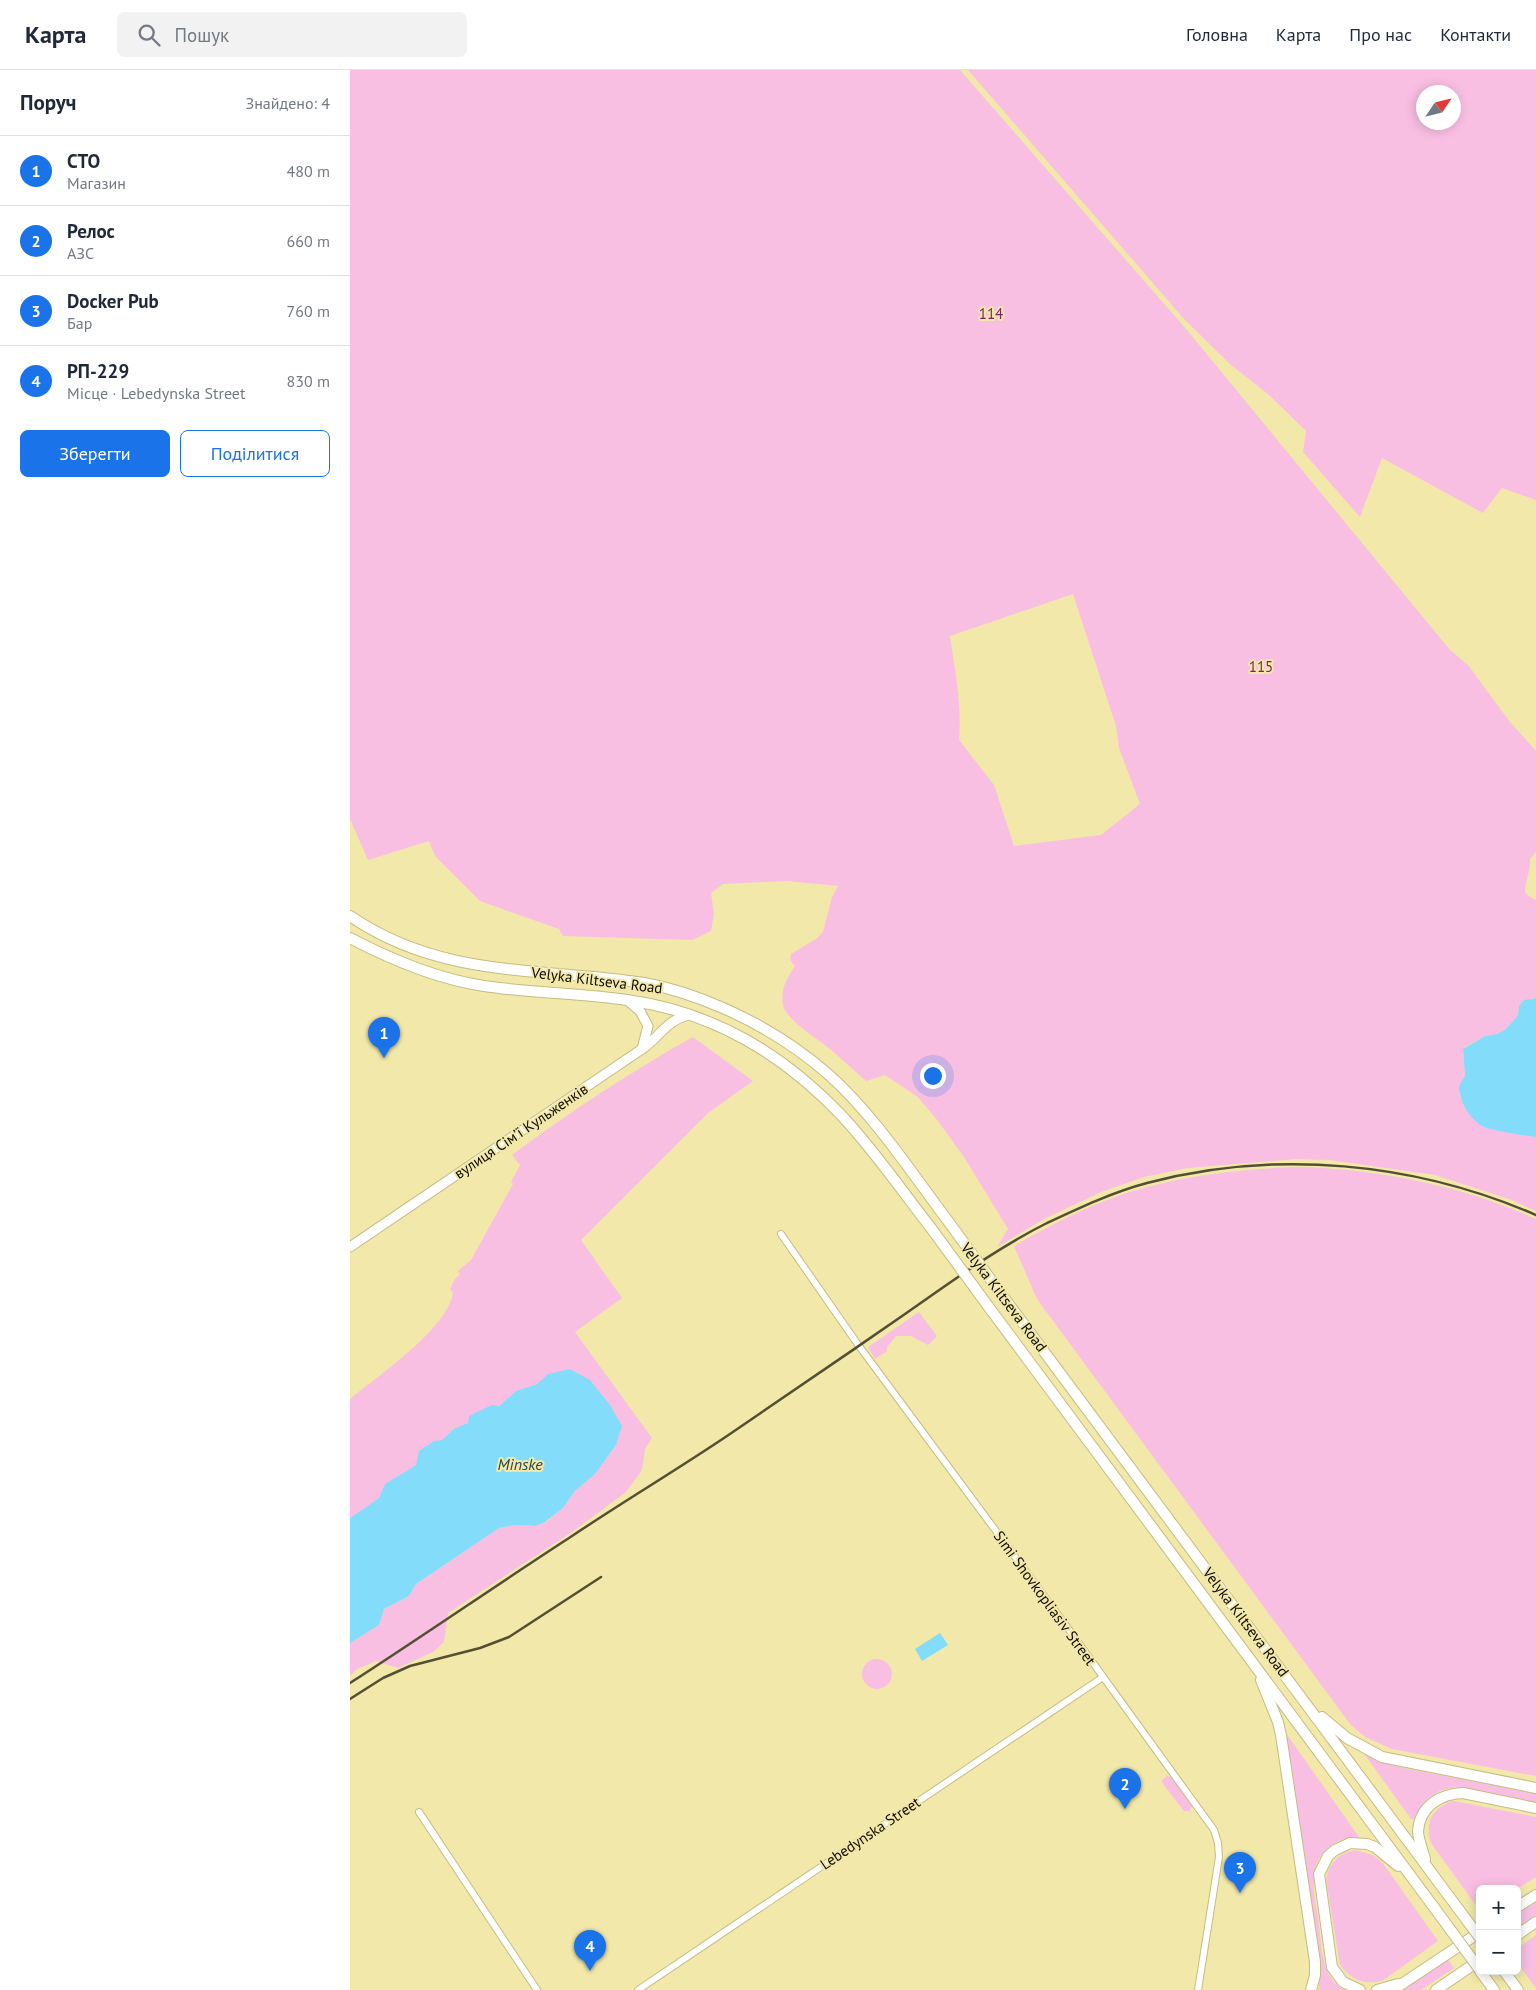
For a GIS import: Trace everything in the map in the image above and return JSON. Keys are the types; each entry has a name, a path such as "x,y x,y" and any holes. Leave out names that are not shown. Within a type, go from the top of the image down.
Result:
{"main road":[{"name":"Velyka Kiltseva Road","path":"350,916 370,929 426,953 462,963 498,969 644,983 688,994 745,1017 784,1040 829,1075 876,1127 945,1217 1476,1933"},
{"name":"Velyka Kiltseva Road","path":"350,938 378,953 414,968 457,981 483,986 627,1000 669,1008 716,1024 751,1041 811,1085 848,1123 930,1228 1254,1663 1476,1965"},
{"path":"627,1000 640,1011 648,1026 642,1049"},
{"name":"вулиця Сімʼї Кульженків","path":"350,1246 642,1049 672,1021 689,1015"},
{"path":"1254,1663 1269,1698 1280,1735 1315,1962 1311,1990"},
{"path":"1310,1707 1347,1738 1382,1757 1536,1788"},
{"path":"1426,1865 1418,1831 1427,1809 1441,1797 1463,1793 1536,1808"},
{"path":"1360,1990 1343,1982 1332,1967 1319,1880 1323,1865 1328,1856 1343,1846 1358,1843 1367,1844 1384,1853 1412,1878"},
{"path":"1521,1904 1536,1895"},
{"path":"1521,1932 1534,1924"},
{"path":"1393,1990 1476,1935"},
{"path":"1436,1990 1476,1963"},
{"name":"Velyka Kiltseva Road","path":"1483,1975 1494,1990"},
{"path":"1507,1975 1518,1990"},
{"path":"1377,1990 1406,1982"}],"street":[{"name":"Simi Shovkopliasiv Street","path":"781,1234 859,1346 1214,1830 1218,1843 1219,1857 1198,1990"},
{"name":"Lebedynska Street","path":"638,1990 1103,1677"},
{"path":"419,1812 537,1990"}],"green space":[{"path":"350,70 960,70 1187,330 1450,650 1468,665 1510,722 1536,751 1536,852 1530,859 1525,892 1536,900 1536,998 1532,998 1519,1006 1518,1015 1506,1029 1497,1034 1485,1036 1465,1047 1463,1052 1465,1076 1459,1093 1465,1108 1536,1137 1536,1211 1512,1200 1435,1175 1330,1160 1296,1159 1188,1168 1144,1177 1101,1192 1046,1218 997,1247 1008,1229 964,1157 918,1097 885,1075 866,1081 830,1049 801,1027 785,1010 782,1000 783,989 795,966 790,960 791,954 816,939 823,932 832,897 838,886 787,881 723,884 711,893 714,914 711,931 692,940 563,936 559,929 480,901 435,856 429,841 368,860 350,819","holes":["1073,594 1116,726 1119,748 1140,804 1101,835 1014,846 994,785 959,740 959,701 950,636"]},
{"path":"968,70 1536,70 1536,500 1502,488 1483,513 1382,458 1360,517 1303,452 1306,431 1268,394 1231,365 1185,320"},
{"path":"693,1037 753,1081 708,1113 581,1240 622,1298 575,1332 652,1438 645,1449 642,1470 626,1492 572,1532 448,1613 444,1642 433,1652 398,1668 376,1661 357,1669 350,1676 350,1643 379,1625 384,1609 409,1596 416,1584 499,1528 516,1525 536,1526 546,1522 563,1508 575,1491 595,1474 616,1445 549,1374 537,1384 516,1391 499,1406 455,1428 416,1465 386,1484 379,1498 350,1518 350,1399 394,1364 425,1336 448,1307 453,1293 450,1289 460,1274 458,1271 471,1260 513,1184 511,1182 520,1165 512,1155 601,1093"},
{"path":"1295,1167 1356,1171 1418,1181 1479,1197 1536,1219 1536,1776 1392,1749 1365,1737 1350,1724 1037,1299 1014,1246 1079,1212 1112,1198 1147,1187 1220,1173"},
{"path":"919,1312 937,1336 928,1345 911,1336 896,1336 887,1347 887,1351 875,1359 868,1347"},
{"path":"877,1659 888,1663 892,1674 888,1685 877,1689 866,1685 862,1674 866,1663"},
{"path":"1288,1736 1359,1837 1343,1839 1323,1852 1314,1875 1314,1893 1324,1960 1330,1976 1343,1990 1319,1990 1319,1963 1286,1737"},
{"path":"1365,1755 1403,1768 1536,1793 1536,1802 1462,1787 1453,1788 1433,1795 1422,1805 1414,1819 1411,1819"},
{"path":"1167,1776 1171,1777 1192,1805 1190,1811 1184,1811 1163,1784 1162,1780"},
{"path":"1454,1801 1536,1817 1536,1877 1521,1886 1476,1885 1476,1905 1431,1843 1429,1836 1432,1816 1447,1803"},
{"path":"1355,1850 1373,1855 1382,1862 1438,1941 1382,1981 1364,1982 1358,1980 1353,1978 1340,1965 1326,1880 1329,1869 1335,1860 1349,1851"},
{"path":"1536,1902 1536,1915 1521,1925 1521,1911"},
{"path":"1536,1935 1536,1988 1521,1968 1521,1946"},
{"path":"1447,1958 1454,1968 1421,1990 1399,1990"}],"water":[{"path":"1536,998 1536,1137 1486,1128 1477,1123 1466,1109 1459,1092 1459,1086 1465,1076 1463,1049 1485,1036 1497,1034 1506,1029 1518,1015 1519,1006 1524,1000"},
{"name":"Minske","path":"570,1369 590,1380 610,1405 622,1426 616,1445 595,1474 575,1491 563,1508 545,1522 536,1526 516,1525 499,1528 416,1584 409,1596 384,1609 379,1625 350,1643 350,1518 379,1498 385,1484 416,1465 419,1451 434,1441 442,1440 455,1428 468,1423 469,1416 492,1405 499,1406 516,1391 537,1384 548,1374"},
{"path":"940,1633 948,1645 922,1661 915,1649"}],"railway":[{"path":"350,1683 727,1436 992,1254 1047,1223 1109,1196 1147,1183 1196,1172 1245,1166 1295,1164 1344,1166 1442,1183 1490,1197 1536,1215"},
{"path":"350,1699 383,1678 410,1666 480,1648 509,1637 601,1577"}],"place":[{"name":"СТО","path":"384,1058"},
{"name":"Релос","path":"1125,1809"},
{"name":"Docker Pub","path":"1240,1893"},
{"name":"РП-229","path":"590,1971"}],"park label":[{"name":"114","path":"991,313"},
{"name":"115","path":"1261,666"}]}
